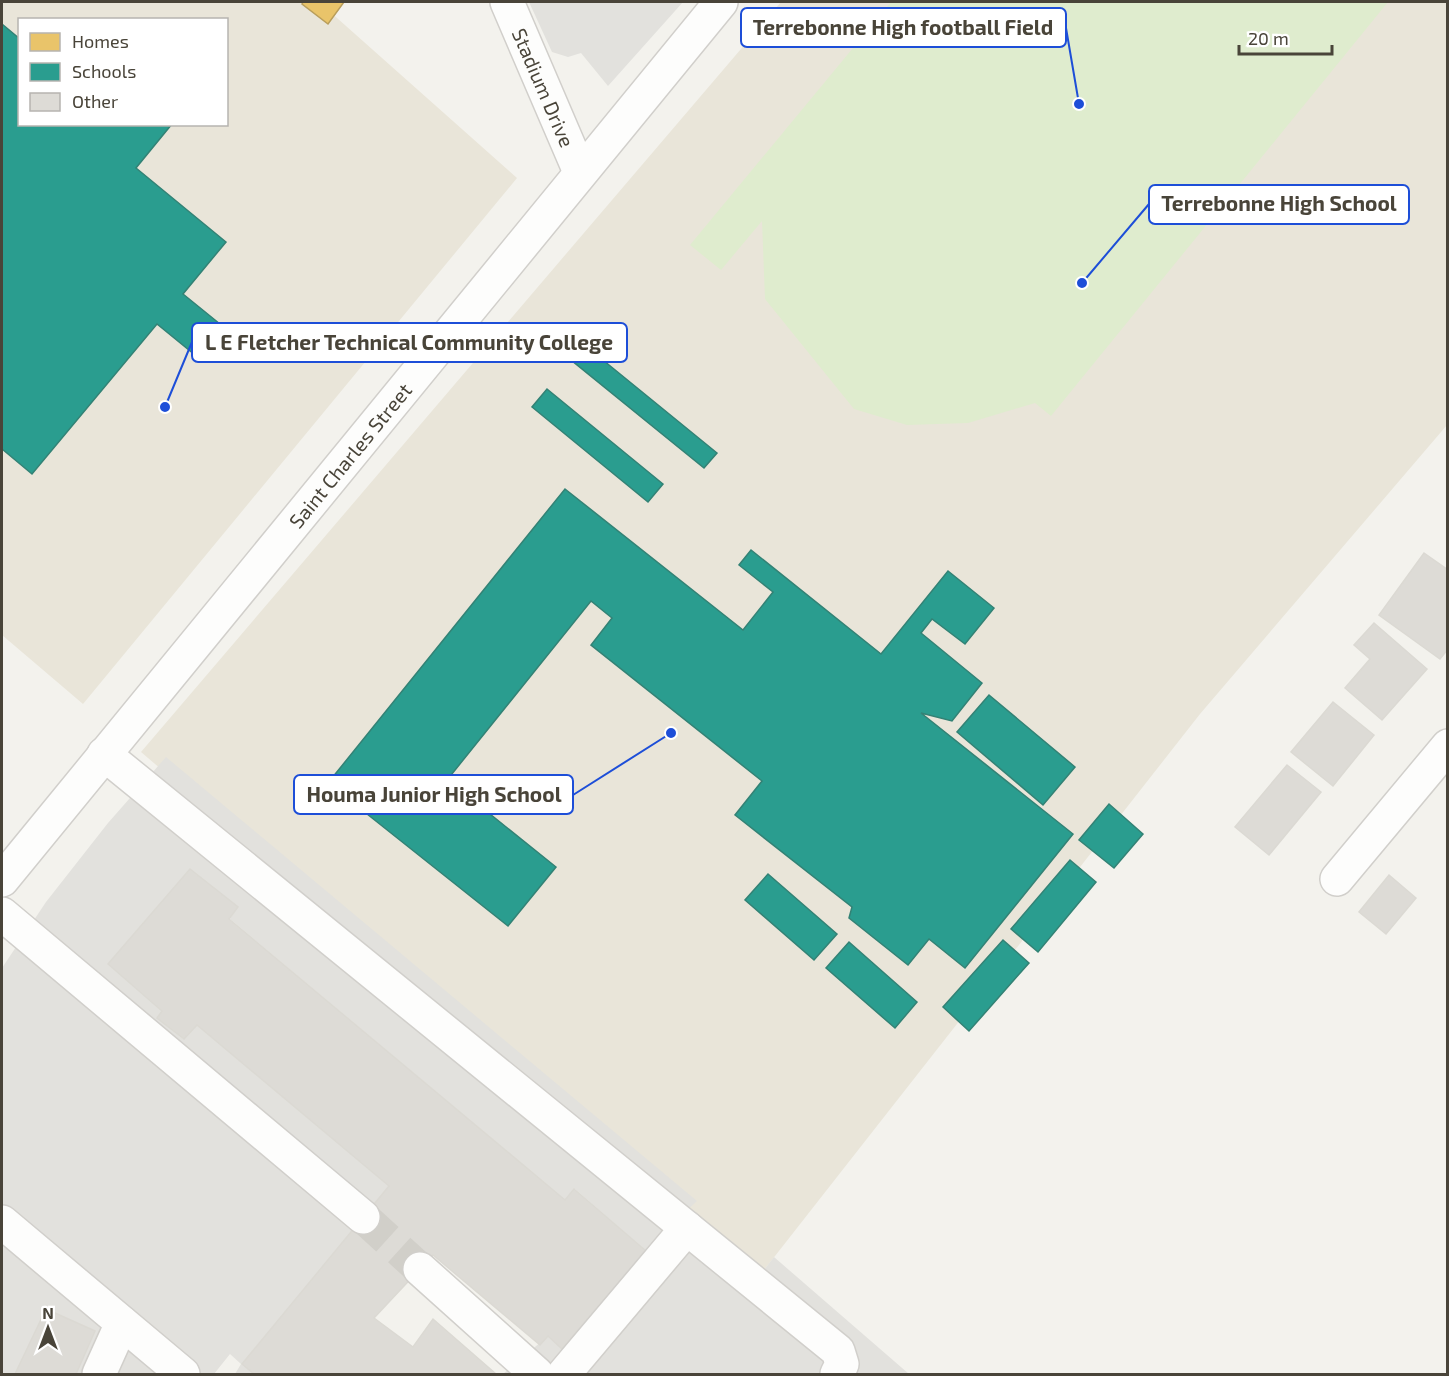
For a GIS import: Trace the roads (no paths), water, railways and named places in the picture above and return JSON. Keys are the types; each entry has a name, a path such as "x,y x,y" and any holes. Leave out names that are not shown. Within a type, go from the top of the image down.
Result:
{"street":[{"name":"Stadium Drive","path":"507,2 580,172"},
{"name":"Saint Charles Street","path":"2,880 721,2"},
{"path":"1337,879 1448,746"},
{"path":"104,754 838,1351 842,1364 837,1374"},
{"path":"2,914 363,1217"},
{"path":"2,1222 183,1374"},
{"path":"564,1374 687,1228"},
{"path":"420,1269 537,1374"},
{"path":"99,1374 122,1323"}],"tunnel":[{"path":"363,1217 420,1269"}],"place":[{"name":"Terrebonne High football Field","path":"1079,104"},
{"name":"Terrebonne High School","path":"1082,283"},
{"name":"L E Fletcher Technical Community College","path":"165,407"},
{"name":"Houma Junior High School","path":"671,733"}]}
